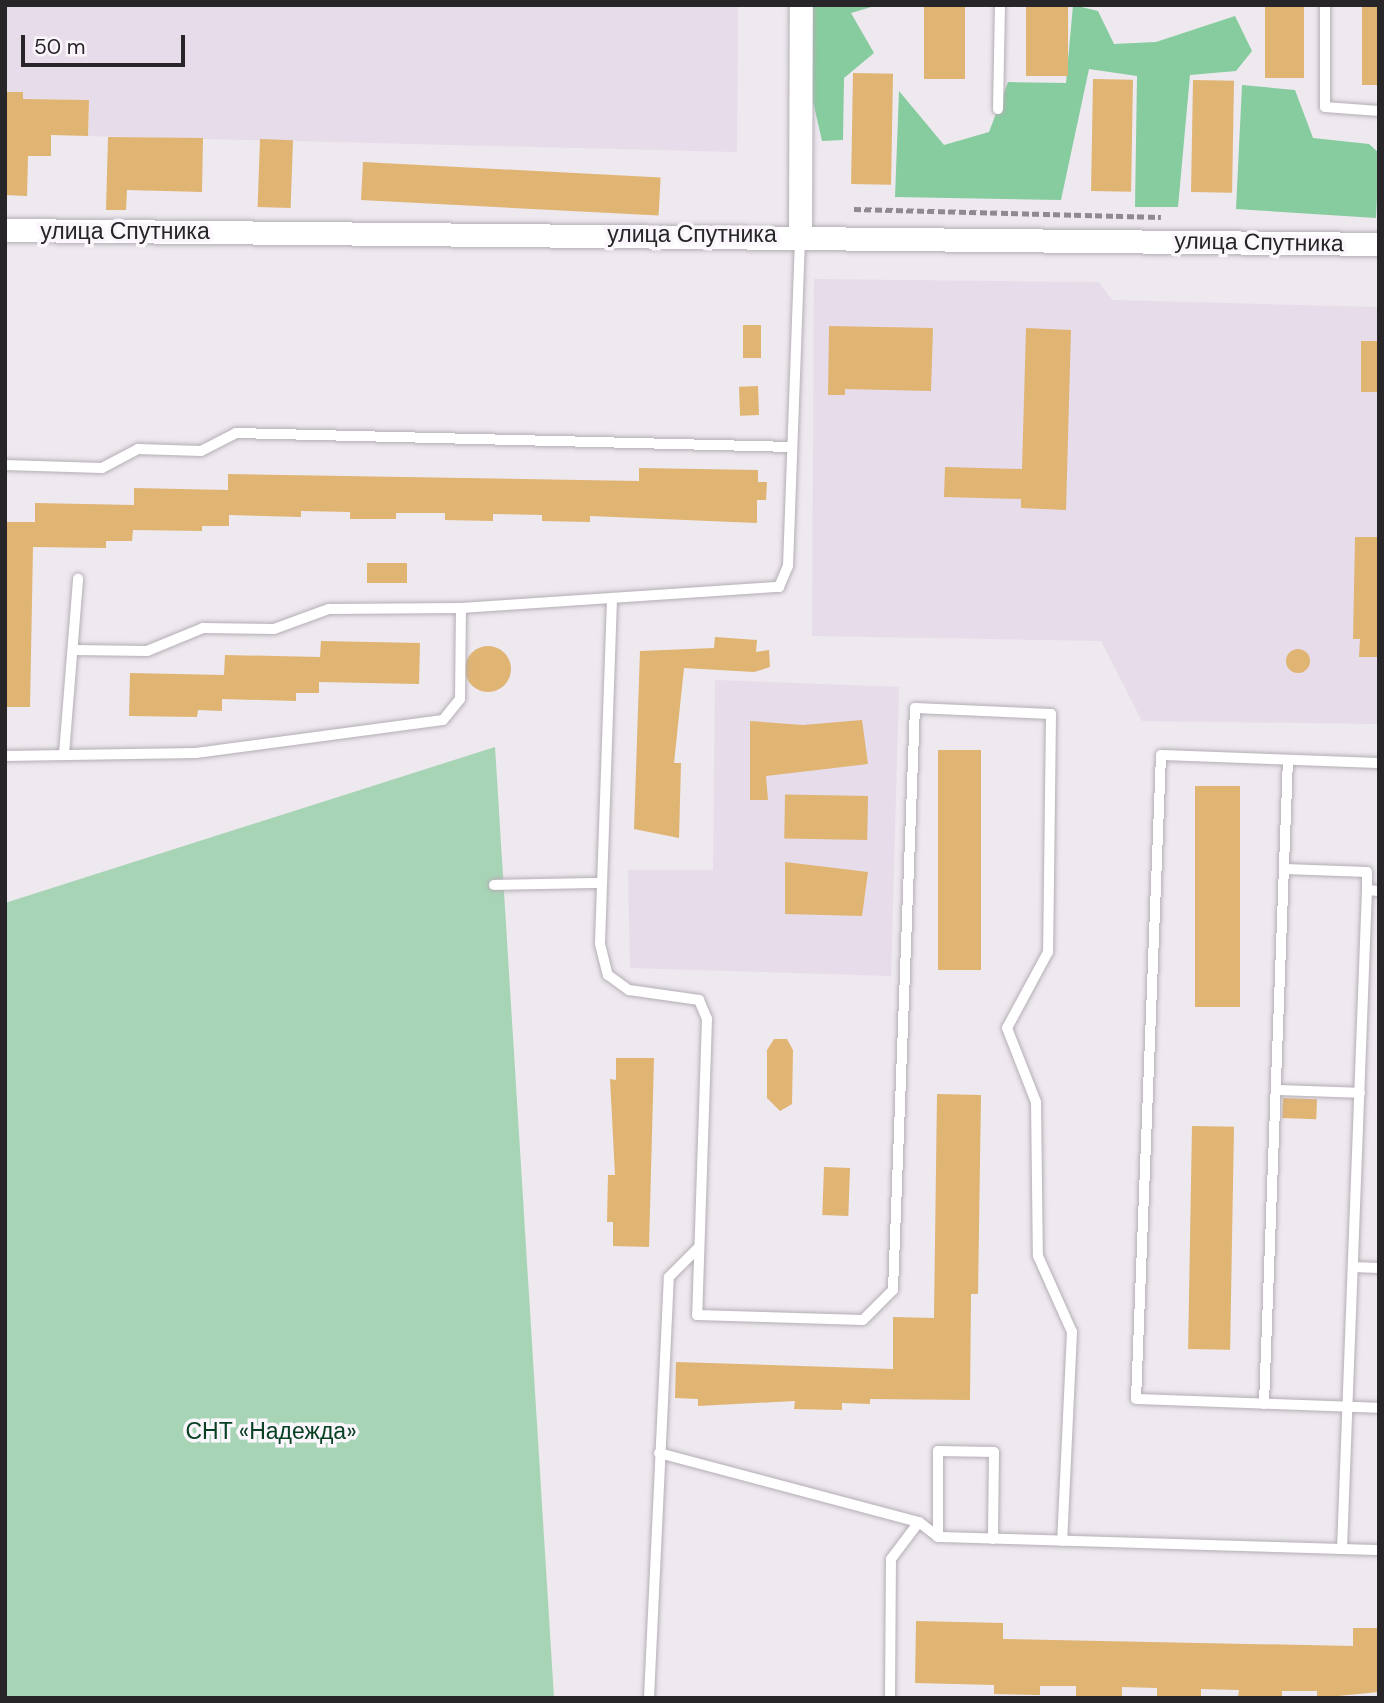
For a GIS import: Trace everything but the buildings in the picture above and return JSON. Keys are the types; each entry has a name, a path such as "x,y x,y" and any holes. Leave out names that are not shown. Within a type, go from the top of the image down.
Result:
{"street":[{"path":"800,235 801,5"},
{"name":"улица Спутника","path":"5,230 800,235 1379,244"}],"lane":[{"path":"998,109 1000,5"},
{"path":"1325,5 1325,107 1379,111"},
{"path":"74,650 147,650 202,628 274,629 328,609 461,608 779,587 788,566 800,235"},
{"path":"5,465 102,468 138,449 201,451 236,433 792,447"},
{"path":"64,754 78,579"},
{"path":"612,599 600,944 608,975 629,990 699,1000 707,1020 697,1315 863,1320 893,1290 915,708 1051,714 1048,952 1007,1028 1036,1102 1038,1256 1072,1332 1062,1541"},
{"path":"5,756 196,753 443,720 460,699 461,608"},
{"path":"1379,763 1161,755 1136,1399 1379,1408"},
{"path":"1264,1404 1288,760"},
{"path":"1285,869 1367,872 1373,891 1360,1093 1342,1549"},
{"path":"494,885 602,883"},
{"path":"1276,1090 1360,1093"},
{"path":"649,1698 669,1278 699,1247"},
{"path":"1353,1267 1379,1268"},
{"path":"938,1537 938,1451 994,1452 993,1539"},
{"path":"659,1453 919,1522 938,1537 1379,1550"},
{"path":"890,1698 891,1559 919,1522"}],"path":[{"path":"854,209 1172,218"}],"shaded area":[{"path":"5,5 738,5 737,152 88,136 89,100 23,99 22,92 5,92"},
{"path":"814,279 1099,282 1112,300 1379,307 1379,724 1142,721 1101,641 812,636"},
{"path":"715,680 899,687 891,976 630,968 628,870 713,870"}],"green space":[{"path":"808,5 878,5 851,13 874,53 844,78 843,140 822,141 805,66"},
{"path":"1073,5 1098,11 1114,44 1156,42 1235,16 1252,51 1236,71 1190,75 1178,207 1135,207 1137,76 1089,69 1061,200 895,197 899,91 944,145 989,132 1008,82 1066,83"},
{"path":"1242,85 1295,90 1313,138 1369,144 1379,153 1376,218 1236,209"},
{"name":"СНТ «Надежда»","path":"495,747 554,1698 5,1698 5,903"}]}
